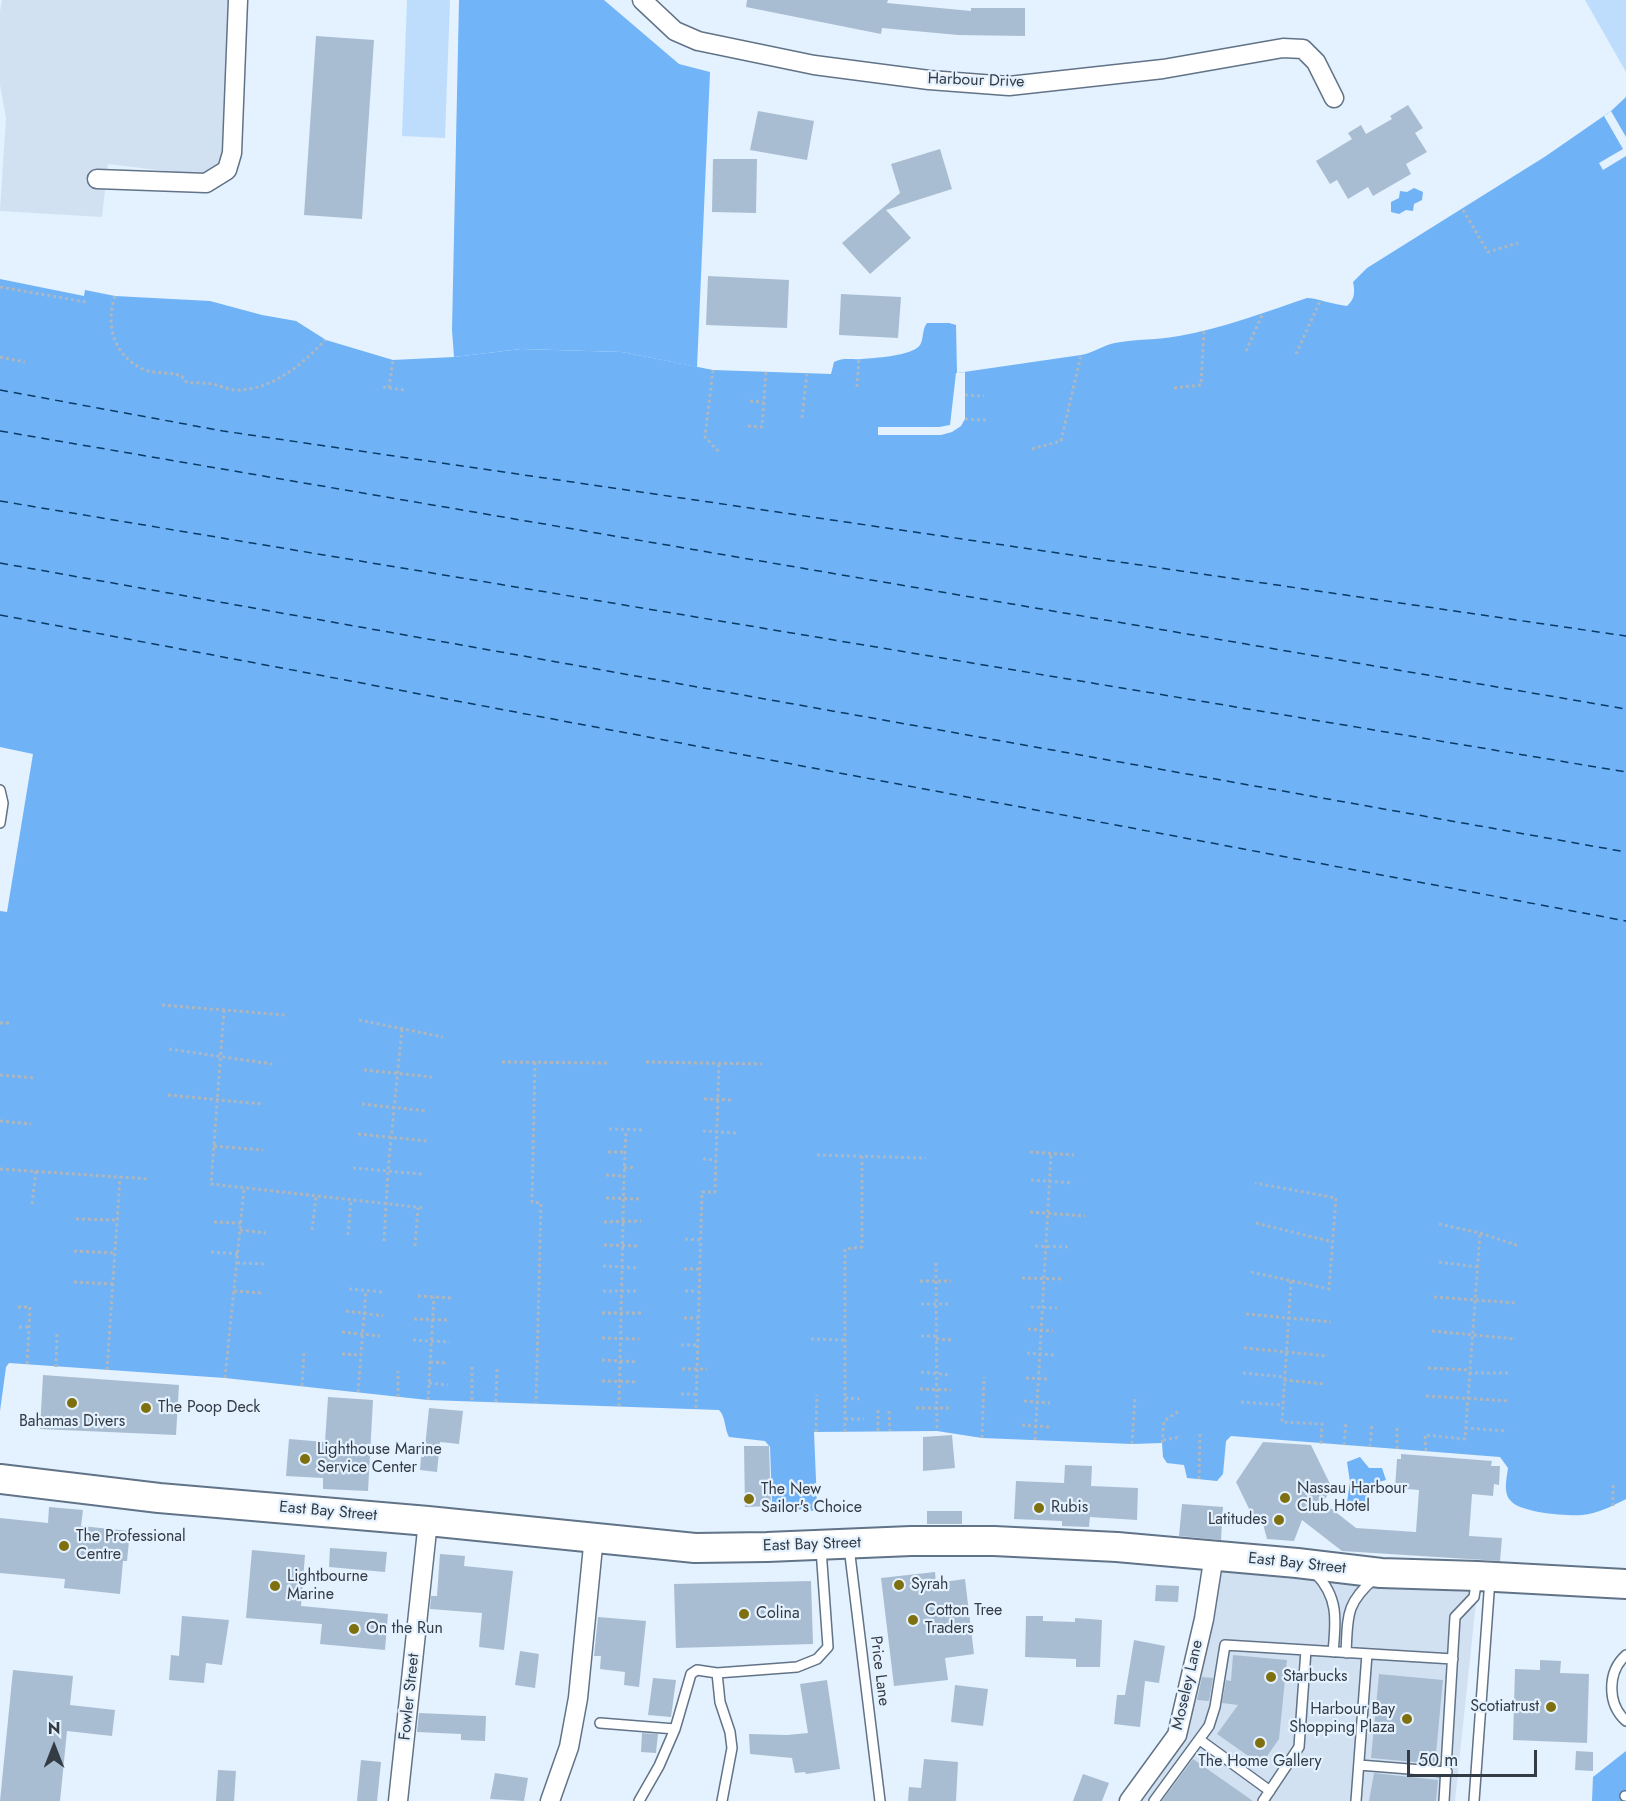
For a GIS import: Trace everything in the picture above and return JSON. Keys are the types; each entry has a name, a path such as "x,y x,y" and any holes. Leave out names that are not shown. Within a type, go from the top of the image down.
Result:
{"highway":[{"name":"East Bay Street","path":"0,1479 159,1498 428,1521 516,1531 594,1536 695,1548 911,1541 994,1541 1117,1547 1214,1555 1381,1573 1626,1584"}],"street":[{"path":"97,179 206,183 221,176 227,170 232,153 238,0"},
{"name":"Harbour Drive","path":"642,0 675,31 698,41 814,65 929,80 1009,86 1163,69 1283,48 1303,50 1316,62 1334,98"},
{"name":"Fowler Street","path":"398,1801 428,1521"},
{"path":"550,1801 569,1748 578,1698 594,1536"},
{"name":"Moseley Lane","path":"1129,1801 1177,1735 1204,1619 1214,1555"}],"lane":[{"path":"0,790 3,803 0,823"},
{"path":"639,1801 675,1729 691,1674 697,1670 717,1673 798,1667 817,1659 828,1647 834,1544"},
{"name":"Price Lane","path":"834,1544 880,1801"},
{"path":"1307,1565 1324,1582 1334,1603 1336,1622 1333,1652"},
{"path":"1346,1653 1348,1615 1352,1604 1363,1588 1381,1573"},
{"path":"1444,1801 1455,1617 1474,1597 1484,1576"},
{"path":"1474,1801 1484,1576"},
{"path":"1154,1801 1209,1726 1215,1707 1225,1645 1453,1659"},
{"path":"1263,1801 1299,1747 1306,1650"},
{"path":"1356,1801 1366,1654"},
{"path":"1626,1656 1618,1663 1612,1679 1612,1695 1618,1714 1626,1721"},
{"path":"717,1673 720,1702 730,1732 732,1748 722,1801"},
{"path":"600,1723 675,1729"},
{"path":"1200,1740 1270,1791"},
{"path":"1359,1765 1447,1772"}],"path":[{"path":"1463,210 1488,252 1518,243"},
{"path":"0,287 86,302"},
{"path":"115,296 110,311 111,334 124,357 145,370 177,374 190,383 211,384 233,390 258,387 283,376 310,357 326,340"},
{"path":"1296,354 1320,301"},
{"path":"1246,351 1263,313"},
{"path":"1174,388 1201,385 1204,330"},
{"path":"1032,449 1061,441 1081,355"},
{"path":"0,357 25,362"},
{"path":"857,387 859,359"},
{"path":"389,388 393,360"},
{"path":"713,370 705,437 719,452"},
{"path":"748,426 762,427 766,372"},
{"path":"802,418 807,374"},
{"path":"382,387 404,390"},
{"path":"965,395 984,396"},
{"path":"750,401 764,402"},
{"path":"964,419 988,420"},
{"path":"162,1005 285,1015"},
{"path":"224,1010 211,1184 425,1208"},
{"path":"359,1020 443,1036"},
{"path":"0,1023 10,1023"},
{"path":"384,1241 388,1171 402,1028"},
{"path":"169,1049 272,1064"},
{"path":"502,1062 610,1063"},
{"path":"535,1062 532,1202 541,1203 536,1403"},
{"path":"646,1062 762,1064"},
{"path":"696,1408 702,1192 715,1192 719,1063"},
{"path":"364,1070 432,1077"},
{"path":"0,1075 36,1078"},
{"path":"168,1095 262,1104"},
{"path":"704,1099 734,1100"},
{"path":"362,1104 427,1111"},
{"path":"0,1121 31,1124"},
{"path":"609,1129 643,1130"},
{"path":"619,1406 626,1131"},
{"path":"703,1131 736,1133"},
{"path":"358,1134 427,1141"},
{"path":"214,1146 263,1150"},
{"path":"608,1152 625,1152"},
{"path":"1030,1152 1074,1155"},
{"path":"1035,1440 1051,1154"},
{"path":"817,1155 926,1158"},
{"path":"845,1432 845,1249 862,1247 862,1156"},
{"path":"703,1159 716,1160"},
{"path":"624,1168 636,1167"},
{"path":"353,1168 422,1174"},
{"path":"0,1169 149,1179"},
{"path":"32,1203 36,1171"},
{"path":"606,1176 624,1176"},
{"path":"107,1370 120,1177"},
{"path":"1031,1180 1073,1183"},
{"path":"1251,1272 1329,1289 1336,1198 1255,1183"},
{"path":"225,1378 244,1189"},
{"path":"312,1230 316,1197"},
{"path":"606,1198 641,1199"},
{"path":"348,1235 351,1200"},
{"path":"415,1246 418,1208"},
{"path":"1030,1212 1084,1216"},
{"path":"76,1219 117,1220"},
{"path":"604,1222 641,1221"},
{"path":"214,1222 241,1223"},
{"path":"1256,1223 1333,1242"},
{"path":"1439,1224 1480,1233 1520,1246"},
{"path":"240,1230 266,1233"},
{"path":"1426,1451 1425,1436 1465,1439 1480,1233"},
{"path":"685,1239 700,1240"},
{"path":"604,1245 639,1246"},
{"path":"1035,1246 1070,1247"},
{"path":"74,1251 115,1253"},
{"path":"211,1252 238,1254"},
{"path":"1439,1262 1477,1267"},
{"path":"237,1263 266,1264"},
{"path":"936,1263 937,1431"},
{"path":"603,1266 639,1268"},
{"path":"684,1269 699,1269"},
{"path":"1022,1278 1064,1280"},
{"path":"920,1281 951,1281"},
{"path":"1291,1281 1282,1422 1322,1424 1321,1444"},
{"path":"74,1282 113,1284"},
{"path":"349,1289 383,1292"},
{"path":"234,1291 263,1293"},
{"path":"358,1392 366,1291"},
{"path":"603,1291 639,1291"},
{"path":"685,1291 699,1291"},
{"path":"418,1296 452,1298"},
{"path":"428,1400 434,1297"},
{"path":"1434,1297 1517,1303"},
{"path":"921,1304 950,1304"},
{"path":"18,1307 30,1307 27,1365"},
{"path":"1031,1307 1057,1308"},
{"path":"346,1311 383,1316"},
{"path":"602,1313 641,1313"},
{"path":"1246,1314 1330,1322"},
{"path":"684,1318 698,1318"},
{"path":"414,1319 450,1320"},
{"path":"19,1328 29,1328"},
{"path":"1028,1329 1053,1331"},
{"path":"56,1367 57,1331"},
{"path":"342,1332 380,1336"},
{"path":"1432,1332 1516,1339"},
{"path":"921,1336 952,1340"},
{"path":"602,1338 639,1339"},
{"path":"811,1339 845,1340"},
{"path":"413,1340 450,1342"},
{"path":"681,1345 697,1345"},
{"path":"1245,1348 1328,1356"},
{"path":"302,1386 304,1351"},
{"path":"1028,1353 1054,1355"},
{"path":"342,1354 360,1355"},
{"path":"602,1360 638,1362"},
{"path":"430,1362 448,1363"},
{"path":"472,1367 472,1402"},
{"path":"1428,1368 1509,1372"},
{"path":"496,1402 497,1369"},
{"path":"682,1369 707,1369"},
{"path":"398,1371 398,1397"},
{"path":"921,1372 951,1375"},
{"path":"1243,1373 1325,1384"},
{"path":"982,1437 984,1377"},
{"path":"1026,1378 1049,1379"},
{"path":"602,1382 638,1382"},
{"path":"429,1383 448,1385"},
{"path":"920,1389 951,1390"},
{"path":"681,1394 695,1394"},
{"path":"816,1432 817,1395"},
{"path":"1132,1444 1135,1396"},
{"path":"1425,1396 1510,1401"},
{"path":"845,1398 862,1398"},
{"path":"1024,1401 1050,1403"},
{"path":"1241,1402 1283,1405"},
{"path":"916,1408 951,1408"},
{"path":"878,1410 878,1431"},
{"path":"889,1411 890,1431"},
{"path":"1179,1411 1164,1421 1162,1441 1181,1437"},
{"path":"845,1419 864,1419"},
{"path":"1344,1445 1346,1422"},
{"path":"1370,1447 1372,1424"},
{"path":"1022,1425 1049,1426"},
{"path":"1397,1428 1397,1449"},
{"path":"1466,1428 1507,1431"},
{"path":"1199,1479 1200,1431"},
{"path":"1612,1506 1613,1482"}],"shaded area":[{"path":"2,0 243,0 231,179 108,164 102,217 0,211 6,118 0,85"},
{"path":"407,0 450,0 445,138 402,136"},
{"path":"459,0 604,0 679,64 710,72 697,367 622,352 521,349 454,357 452,330"},
{"path":"1585,0 1626,0 1626,72"},
{"path":"1626,97 1626,1499 1599,1511 1582,1515 1555,1514 1523,1508 1508,1497 1506,1484 1508,1468 1500,1457 1231,1436 1226,1441 1223,1474 1217,1481 1187,1478 1184,1465 1167,1463 1163,1457 1162,1443 1132,1444 982,1438 937,1431 814,1432 817,1504 815,1511 775,1507 772,1501 770,1447 765,1441 729,1437 719,1410 428,1400 225,1378 9,1363 6,1367 0,1411 0,911 7,912 33,754 0,747 0,279 84,296 85,290 115,296 210,301 262,315 296,321 326,340 393,360 454,357 521,349 622,352 713,370 831,374 834,362 838,360 882,357 912,351 921,343 927,323 949,323 956,325 957,373 1081,355 1115,343 1195,333 1307,298 1347,306 1354,295 1353,282 1367,268 1546,156 1611,111"},
{"path":"1414,188 1423,192 1422,200 1414,204 1413,211 1406,210 1399,214 1391,212 1391,202 1399,198 1400,191 1407,192"},
{"path":"1360,1457 1369,1468 1382,1468 1386,1480 1368,1485 1365,1503 1347,1502 1350,1482 1347,1462"},
{"name":"Harbour Bay Shopping Plaza","path":"1221,1569 1477,1593 1455,1801 1137,1801 1185,1736 1191,1718"},
{"path":"1626,1751 1626,1801 1592,1801 1593,1777"}],"pier":[{"path":"1611,111 1626,137 1626,156 1603,170 1599,163 1623,149 1604,116"},
{"path":"965,372 965,419 961,426 941,435 878,435 878,427 950,425 956,373"}],"building":[{"path":"747,0 888,0 887,3 971,11 971,8 1025,8 1025,36 958,35 882,28 881,34 746,7"},
{"path":"316,36 374,40 362,219 304,215"},
{"path":"1408,105 1423,128 1415,133 1427,152 1406,164 1411,174 1373,196 1368,187 1348,199 1337,180 1330,184 1316,161 1352,139 1348,133 1361,125 1366,134 1392,119 1390,116"},
{"path":"758,111 814,121 807,160 750,150"},
{"path":"940,149 952,189 886,210 911,238 870,274 842,243 900,193 891,164"},
{"path":"713,159 757,159 756,213 712,212"},
{"path":"708,276 789,280 787,328 706,325"},
{"path":"841,294 901,297 898,338 839,335"},
{"path":"43,1375 179,1385 176,1435 40,1429"},
{"path":"328,1397 373,1400 368,1491 323,1489 323,1478 286,1476 289,1439 325,1442"},
{"path":"429,1408 463,1411 459,1444 440,1442 437,1472 420,1470 421,1457 424,1457"},
{"path":"952,1435 955,1468 923,1471 923,1437"},
{"name":"Nassau Harbour Club Hotel","path":"1263,1442 1311,1445 1332,1488 1323,1502 1356,1528 1416,1532 1419,1490 1395,1488 1397,1459 1401,1459 1401,1454 1492,1461 1491,1466 1500,1466 1499,1485 1494,1484 1493,1496 1472,1494 1469,1536 1502,1538 1500,1561 1342,1551 1302,1520 1294,1541 1267,1539 1263,1524 1256,1523 1236,1482"},
{"path":"744,1446 769,1446 771,1506 745,1507"},
{"path":"1065,1465 1092,1466 1091,1486 1138,1488 1137,1520 1090,1517 1089,1527 1062,1526 1062,1521 1014,1519 1016,1481 1064,1483"},
{"path":"1182,1504 1223,1507 1221,1540 1179,1536"},
{"name":"The Professional Centre","path":"49,1507 83,1510 81,1526 130,1531 127,1561 123,1561 120,1594 64,1588 65,1579 0,1573 0,1518 48,1523"},
{"path":"927,1511 962,1511 962,1524 927,1524"},
{"path":"330,1548 387,1552 385,1572 329,1567"},
{"path":"252,1550 305,1555 301,1606 388,1614 385,1650 320,1644 322,1624 246,1618"},
{"path":"440,1554 465,1556 464,1566 513,1571 504,1650 479,1647 482,1613 430,1609 431,1596 437,1596"},
{"name":"Cotton Tree Traders","path":"935,1572 936,1583 965,1579 974,1654 945,1658 948,1680 894,1686 881,1578"},
{"name":"Colina","path":"811,1581 813,1644 676,1648 674,1584"},
{"path":"1156,1585 1179,1586 1178,1602 1155,1601"},
{"path":"182,1616 229,1620 222,1665 206,1663 204,1683 169,1680 171,1655 179,1656"},
{"path":"1026,1616 1043,1616 1043,1621 1075,1622 1075,1618 1102,1620 1100,1667 1076,1667 1076,1659 1025,1657"},
{"path":"598,1617 646,1621 639,1687 624,1685 625,1672 600,1669 601,1656 594,1656"},
{"path":"1134,1640 1165,1646 1159,1683 1145,1681 1140,1727 1114,1724 1117,1695 1125,1695"},
{"path":"520,1651 539,1654 535,1688 515,1685"},
{"name":"Harbour Bay Shopping Plaza","path":"1233,1655 1287,1660 1279,1739 1261,1765 1217,1734 1238,1705 1222,1703 1226,1680 1231,1681"},
{"name":"Scotiatrust","path":"1540,1660 1561,1661 1560,1673 1589,1674 1587,1743 1513,1740 1515,1669 1540,1670"},
{"path":"13,1670 73,1676 70,1705 115,1710 112,1736 67,1731 60,1801 0,1801"},
{"name":"Harbour Bay Shopping Plaza","path":"1379,1674 1443,1680 1435,1764 1371,1758"},
{"path":"1202,1677 1213,1678 1209,1701 1197,1700"},
{"path":"653,1678 676,1680 671,1717 648,1715"},
{"path":"827,1680 840,1769 806,1774 805,1772 795,1773 792,1758 750,1754 749,1734 808,1733 800,1684"},
{"path":"955,1685 988,1689 983,1726 951,1722"},
{"path":"419,1713 486,1716 485,1741 461,1740 461,1734 417,1732"},
{"path":"642,1733 658,1734 656,1753 641,1752"},
{"path":"1576,1751 1593,1752 1593,1771 1575,1770"},
{"path":"924,1759 958,1762 956,1801 908,1801 909,1787 921,1788"},
{"path":"1193,1759 1253,1801 1162,1801"},
{"path":"361,1760 381,1762 377,1801 357,1801"},
{"path":"218,1770 236,1771 234,1801 216,1801"},
{"path":"495,1773 528,1778 524,1801 490,1799"},
{"name":"Harbour Bay Shopping Plaza","path":"1374,1773 1438,1780 1436,1801 1369,1801"},
{"path":"1083,1774 1109,1783 1102,1801 1073,1801"}],"ferry route":[{"path":"0,390 223,431 1626,636"},
{"path":"0,431 1626,709"},
{"path":"0,501 1626,772"},
{"path":"0,563 1626,852"},
{"path":"0,615 1626,921"}],"place":[{"name":"Bahamas Divers","path":"72,1403"},
{"name":"The Poop Deck","path":"146,1408"},
{"name":"Lighthouse Marine Service Center","path":"305,1459"},
{"name":"Nassau Harbour Club Hotel","path":"1285,1498"},
{"name":"The New Sailor's Choice","path":"749,1499"},
{"name":"Rubis","path":"1039,1508"},
{"name":"Latitudes","path":"1279,1520"},
{"name":"The Professional Centre","path":"64,1546"},
{"name":"Syrah","path":"899,1585"},
{"name":"Lightbourne Marine","path":"275,1586"},
{"name":"Colina","path":"744,1614"},
{"name":"Cotton Tree Traders","path":"913,1620"},
{"name":"On the Run","path":"354,1629"},
{"name":"Starbucks","path":"1271,1677"},
{"name":"Scotiatrust","path":"1551,1707"},
{"name":"Harbour Bay Shopping Plaza","path":"1407,1719"},
{"name":"The Home Gallery","path":"1260,1743"}]}
